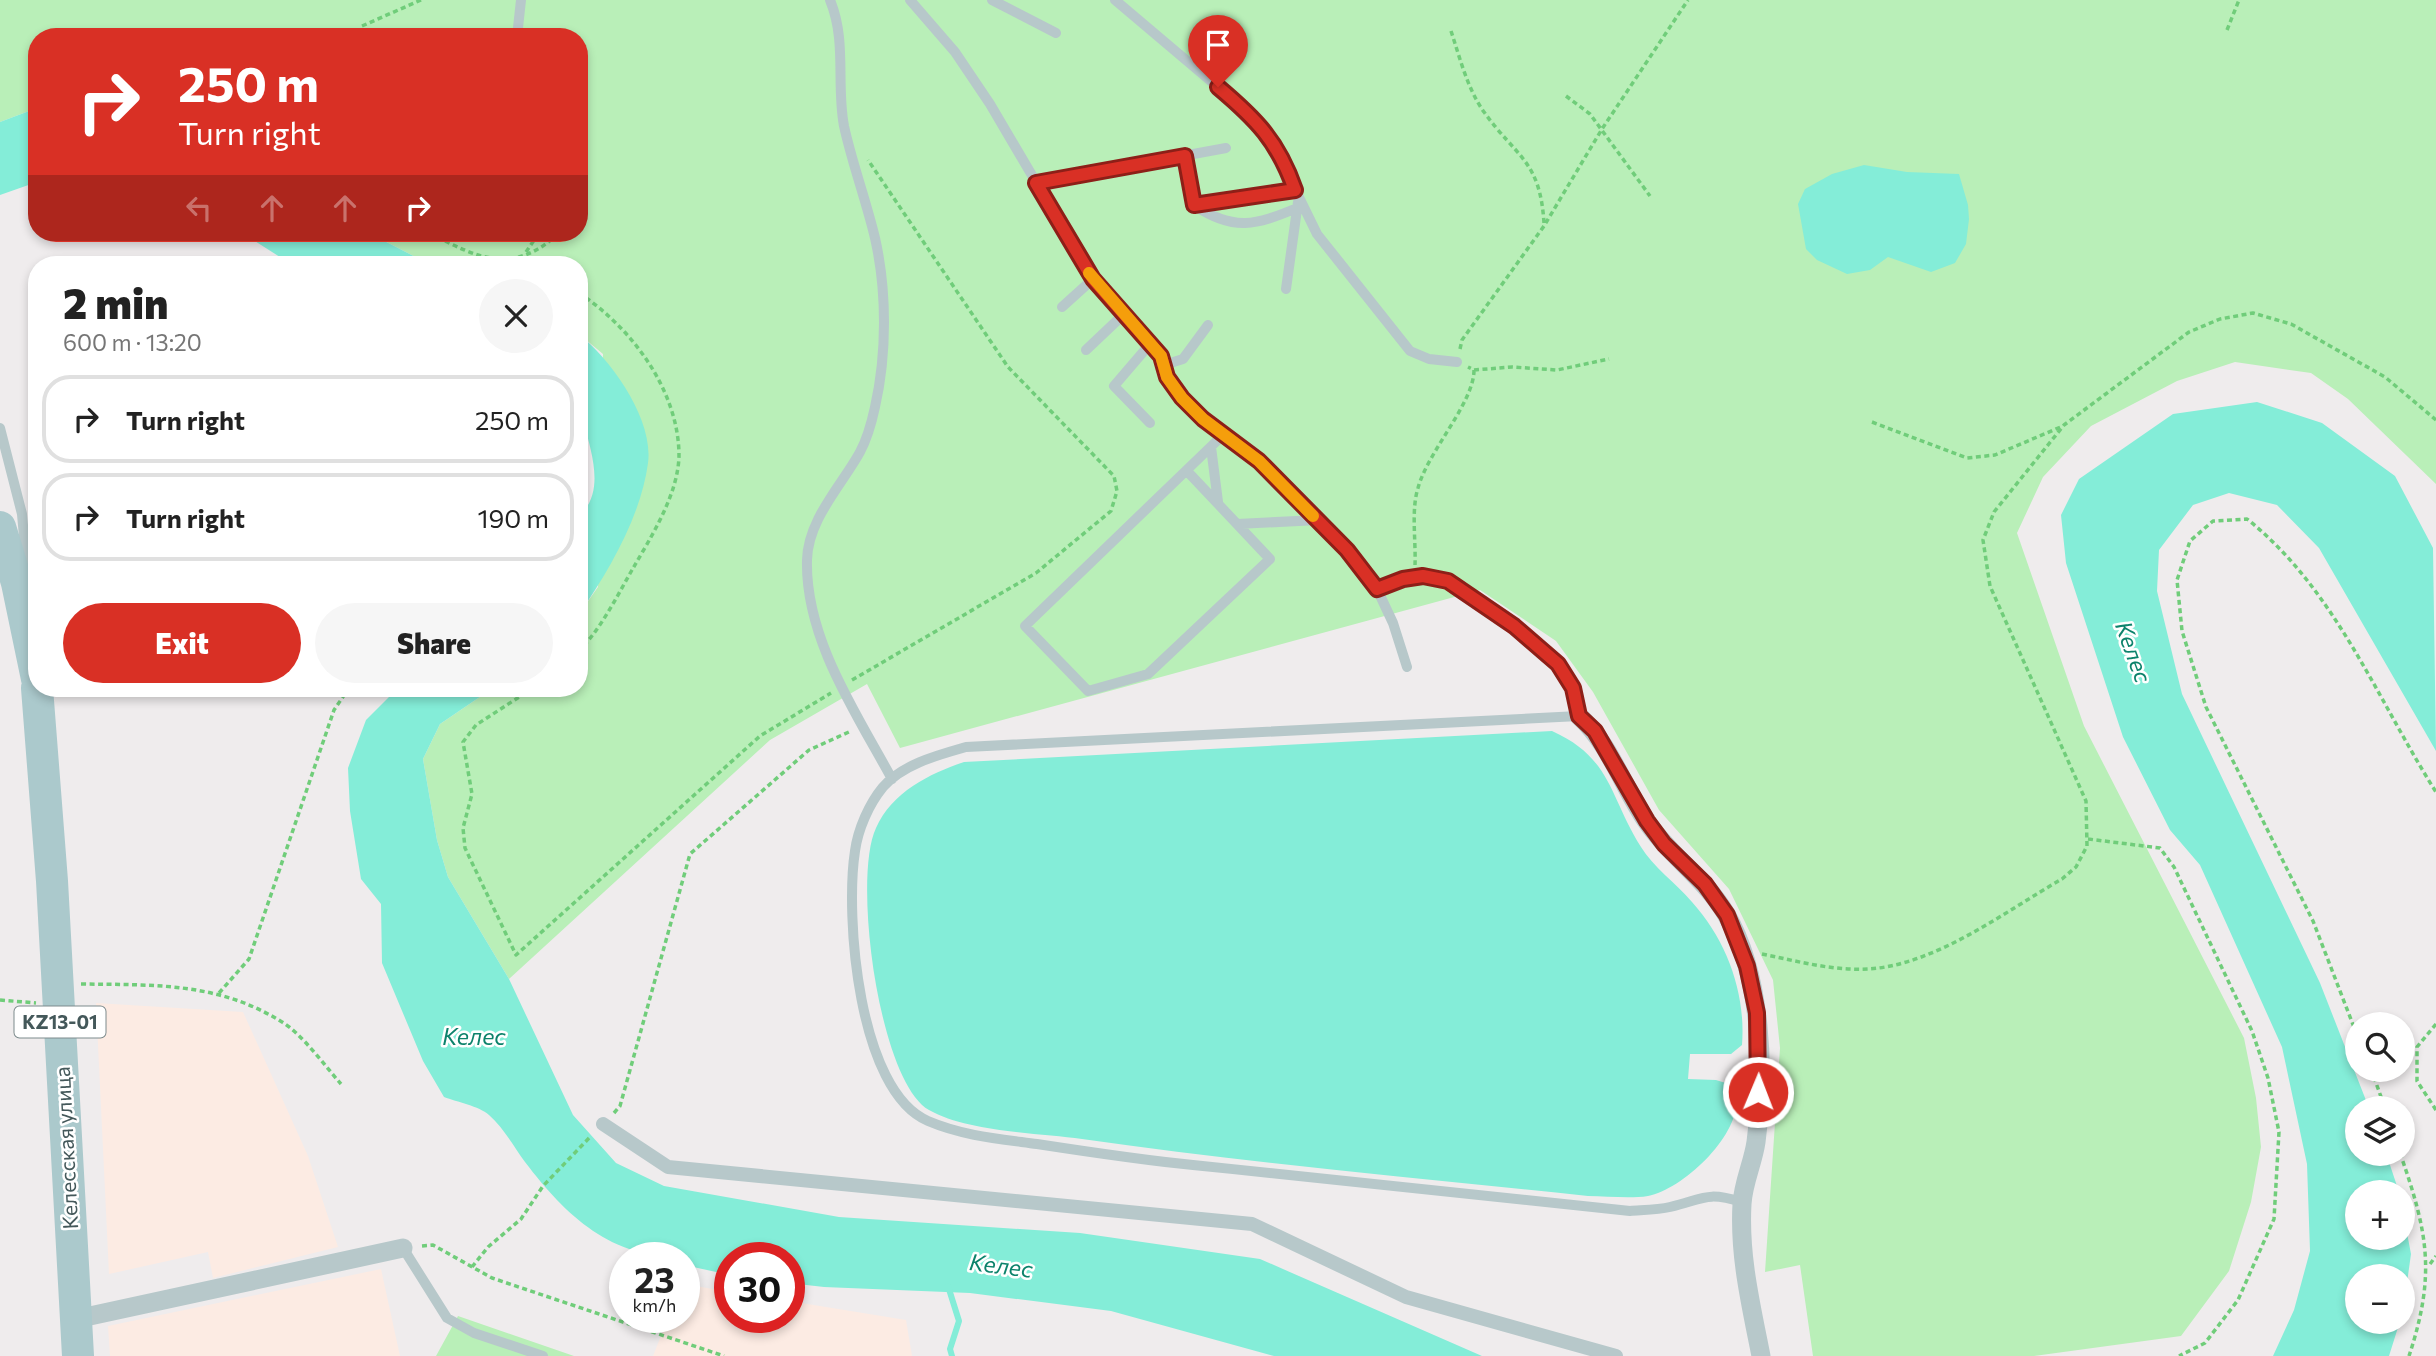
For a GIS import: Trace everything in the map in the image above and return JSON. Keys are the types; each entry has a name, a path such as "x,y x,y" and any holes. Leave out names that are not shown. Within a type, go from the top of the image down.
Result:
{"main road":[{"path":"0,527 17,583 28,633"},
{"name":"Келесская улица","path":"38,697 58,994 78,1356"}],"street":[{"path":"1579,716 1595,731 1647,821 1664,844 1705,884 1727,915 1740,949 1757,1013 1759,1067 1756,1142 1742,1202 1742,1262 1761,1356"},
{"path":"603,1124 668,1167 1252,1224 1406,1297 1616,1356"},
{"path":"76,1319 403,1248"}],"lane":[{"path":"518,28 521,0"},
{"path":"830,0 842,47 844,123 875,241 882,296 882,361 875,407 862,450 815,526 806,558 810,601 825,648 892,779"},
{"path":"910,0 955,52 990,104 1093,279 1161,356 1167,377 1182,398 1203,419 1259,461 1347,550 1377,589 1393,623 1407,667"},
{"path":"992,0 1056,33"},
{"path":"1115,0 1258,121 1284,160 1297,198 1317,234 1410,351 1429,359 1457,362"},
{"path":"1036,183 1226,148"},
{"path":"1185,156 1194,205 1209,215 1247,225 1261,223 1297,198"},
{"path":"1194,205 1297,198"},
{"path":"1286,289 1297,198"},
{"path":"1062,307 1093,279"},
{"path":"1086,351 1124,314"},
{"path":"1164,365 1183,359 1208,325"},
{"path":"1150,344 1114,386 1150,422"},
{"path":"0,428 23,514 28,574"},
{"path":"1187,471 1270,559 1148,674 1088,691 1025,626 1224,434"},
{"path":"1211,447 1218,504"},
{"path":"1237,524 1318,520"},
{"path":"1377,589 1415,578 1448,581 1514,626 1558,664 1573,688 1579,716 967,747 933,757 892,779 883,787 864,817 855,849 851,916 858,985 872,1040 891,1085 906,1106 925,1119 959,1132 1138,1159 1630,1211 1670,1207 1702,1196 1719,1195 1742,1202"},
{"path":"403,1248 447,1318 474,1333 543,1356"}],"path":[{"path":"362,26 421,0"},
{"path":"1609,359 1557,370 1512,367 1474,370 1457,362 1462,340 1544,226 1602,129 1688,0"},
{"path":"2227,30 2239,0"},
{"path":"1451,31 1465,73 1483,110 1534,172 1542,192 1544,226"},
{"path":"1566,96 1590,114 1650,196"},
{"path":"519,697 476,725 463,742 471,794 463,828 465,848 516,955 760,736 1036,573 1111,511 1117,491 1114,476 1008,367 866,156"},
{"path":"447,242 473,256"},
{"path":"524,254 533,242"},
{"path":"514,256 550,242"},
{"path":"588,299 643,354 665,390 675,422 679,458 670,496 640,556 597,632 588,642"},
{"path":"1871,422 1967,458 1995,455 2064,425 2189,332 2220,319 2253,313 2291,324 2385,377 2436,420"},
{"path":"1415,578 1417,491 1440,440 1474,384 1474,370"},
{"path":"1740,949 1826,967 1868,969 1906,963 1940,950 2062,879 2076,867 2087,846 2086,801 1990,586 1983,540 1994,512 2064,425"},
{"path":"2348,1012 2314,921 2206,707 2182,631 2178,593 2177,580 2190,541 2213,521 2247,519 2279,544 2320,593 2436,792"},
{"path":"219,993 249,959 334,710 343,697"},
{"path":"472,1267 488,1247 521,1219 543,1186 620,1106 690,855 809,750 863,725"},
{"path":"2088,839 2160,848 2174,867 2252,1031 2268,1078 2279,1132 2274,1219 2238,1300 2205,1343 2179,1356"},
{"path":"0,1000 175,985 219,993 284,1023 341,1084"},
{"path":"2436,1024 2417,1047 2417,1081 2436,1110"},
{"path":"2405,1166 2419,1207 2430,1264 2421,1324 2409,1356"},
{"path":"403,1248 433,1245 492,1278 724,1356"},
{"path":"2430,1264 2436,1256"}],"shaded area":[{"path":"0,0 2436,0 2436,484 2348,399 2311,373 2235,362 2177,381 2091,426 2043,477 2017,533 2084,726 2244,1038 2256,1098 2261,1147 2251,1202 2229,1271 2181,1336 2034,1356 1813,1356 1800,1265 1765,1272 1780,1048 1773,980 1729,889 1659,810 1593,692 1556,641 1480,590 900,748 867,684 770,740 509,979 448,877 437,840 423,759 440,724 480,697 588,697 588,601 598,587 603,354 588,342 588,256 414,256 386,242 588,242 588,28 28,28 28,111 0,122"},
{"path":"96,1003 243,1012 308,1156 338,1247 213,1278 208,1252 109,1274"},
{"path":"381,1269 400,1356 110,1356 108,1326"},
{"path":"700,1287 714,1289 714,1333 805,1333 805,1304 906,1320 912,1356 653,1356 662,1333 700,1333"},
{"path":"458,1316 574,1356 436,1356"}],"water":[{"path":"28,111 28,185 0,195 0,122"},
{"path":"1864,165 1907,172 1959,174 1969,219 1966,244 1955,263 1931,272 1888,257 1870,270 1847,274 1817,260 1806,249 1798,204 1805,189 1832,174"},
{"path":"256,242 386,242 414,256 278,256"},
{"path":"588,342 616,375 637,410 648,446 648,463 631,523 588,600 588,504 594,484 590,446"},
{"name":"Келес","path":"2257,402 2322,423 2395,476 2433,548 2436,751 2319,548 2277,505 2229,493 2193,505 2159,550 2157,591 2182,694 2320,983 2345,1047 2345,1082 2359,1082 2364,1096 2345,1096 2345,1166 2390,1166 2395,1180 2345,1180 2345,1250 2410,1250 2410,1264 2345,1264 2345,1334 2396,1334 2389,1356 2273,1356 2294,1310 2310,1251 2307,1164 2282,1047 2200,865 2170,830 2123,737 2066,563 2061,515 2079,479 2173,414"},
{"name":"Келес","path":"389,697 480,697 440,724 423,759 437,840 448,877 509,979 573,1115 616,1163 664,1186 839,1217 1080,1233 1260,1259 1482,1356 1274,1356 1111,1311 970,1293 805,1285 805,1242 714,1242 714,1272 700,1268 700,1242 613,1242 593,1231 557,1200 489,1115 444,1097 423,1061 382,963 381,904 361,879 350,811 348,768 366,720"},
{"path":"1552,731 1587,753 1598,766 1646,854 1692,902 1715,933 1732,969 1737,987 1741,1006 1742,1045 1731,1054 1690,1054 1688,1079 1716,1080 1732,1085 1737,1098 1735,1115 1728,1130 1706,1160 1677,1183 1648,1196 1588,1196 1208,1156 963,1123 929,1110 911,1092 896,1061 884,1022 869,932 867,889 869,853 876,828 883,815 902,794 925,779 964,762"}],"waterway":[{"path":"948,1286 959,1321 950,1349 952,1356"}],"slow traffic":[{"path":"1089,273 1161,356 1167,377 1182,398 1203,419 1259,461 1313,516"}],"route":[{"path":"1218,87 1258,121 1284,160 1295,190 1194,205 1185,156 1036,183 1093,279 1161,356 1167,377 1182,398 1203,419 1259,461 1347,550 1377,589 1403,579 1423,576 1448,581 1514,626 1558,664 1573,688 1579,716 1595,731 1647,821 1664,844 1705,884 1727,915 1747,966 1757,1013 1758,1092"}]}
